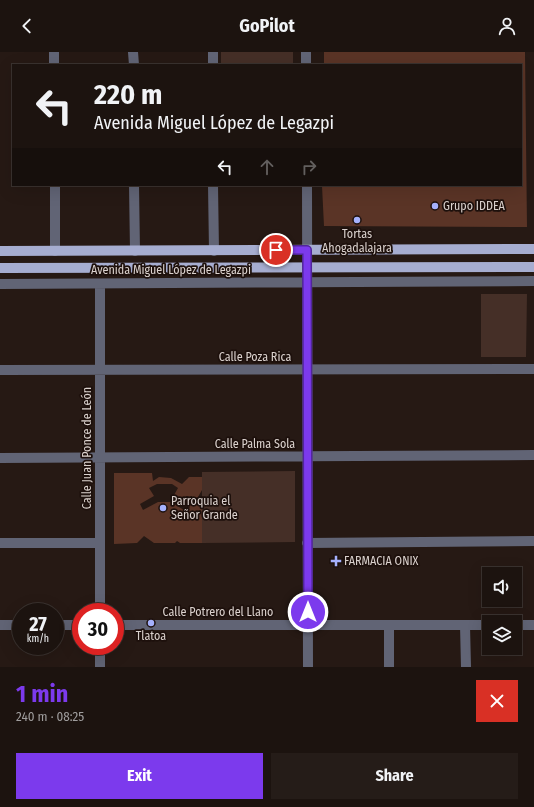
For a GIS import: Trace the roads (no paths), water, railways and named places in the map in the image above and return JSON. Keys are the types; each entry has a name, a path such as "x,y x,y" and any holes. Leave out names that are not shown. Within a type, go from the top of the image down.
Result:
{"main road":[{"name":"Avenida Miguel López de Legazpi","path":"0,251 534,249"},
{"name":"Avenida Miguel López de Legazpi","path":"0,268 534,267"}],"street":[{"path":"54,52 54,64"},
{"path":"133,52 134,64"},
{"path":"213,52 213,64"},
{"path":"306,52 306,64"},
{"path":"55,186 55,251"},
{"path":"134,186 135,251"},
{"path":"213,186 214,251"},
{"path":"307,186 308,667"},
{"name":"Avenida Miguel López de Legazpi","path":"0,284 534,281"},
{"name":"Calle Juan Ponce de León","path":"100,284 100,603"},
{"name":"Calle Poza Rica","path":"0,370 534,369"},
{"name":"Calle Palma Sola","path":"0,458 534,456"},
{"path":"308,543 534,541"},
{"path":"0,544 100,543"},
{"path":"0,625 12,625"},
{"name":"Calle Potrero del Llano","path":"124,625 482,625"},
{"path":"389,625 389,667"},
{"path":"465,625 466,667"},
{"path":"522,625 534,625"},
{"path":"100,655 100,667"}],"place":[{"name":"Grupo IDDEA","path":"435,206"},
{"name":"Tortas Ahogadalajara","path":"357,220"},
{"name":"Parroquia el Señor Grande","path":"163,508"},
{"name":"FARMACIA ONIX","path":"336,561"},
{"name":"Tlatoa","path":"151,623"}]}
